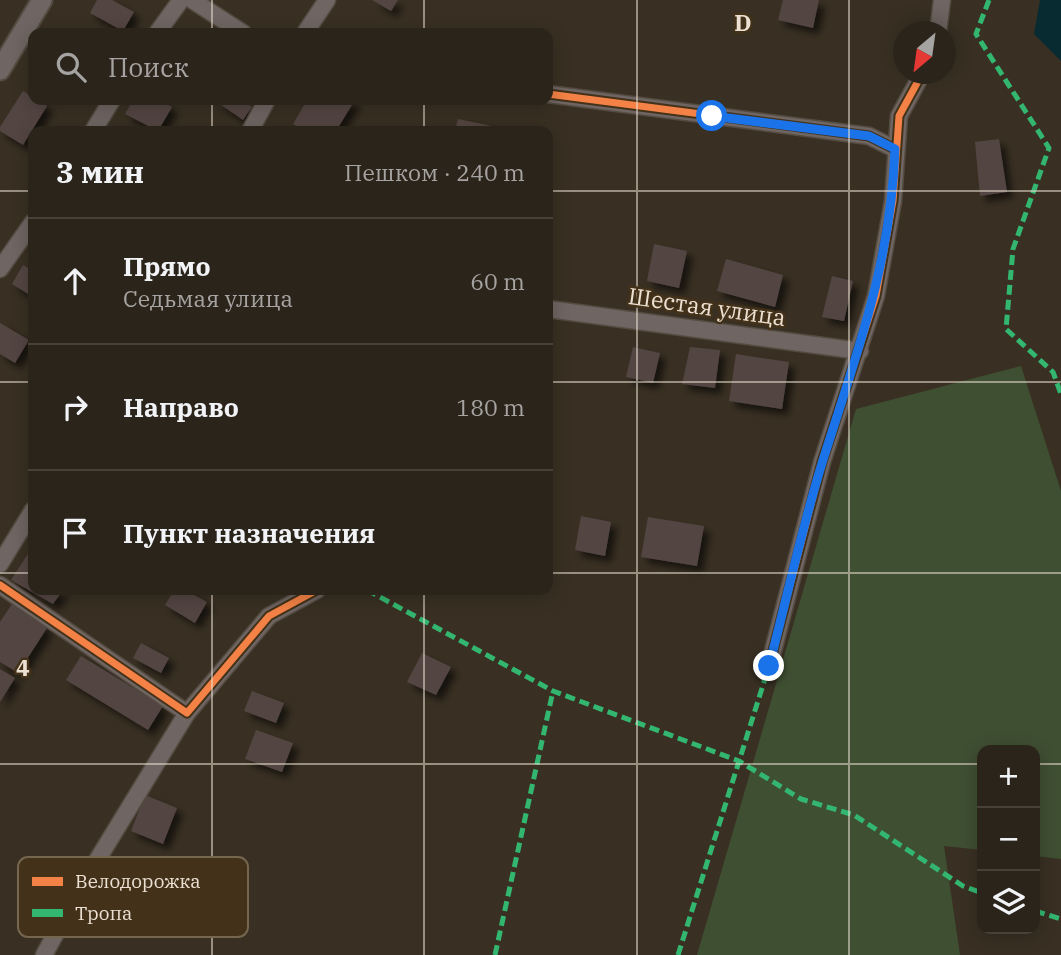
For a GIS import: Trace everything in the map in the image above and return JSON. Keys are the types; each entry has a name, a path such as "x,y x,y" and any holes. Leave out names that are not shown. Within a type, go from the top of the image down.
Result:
{"street":[{"path":"0,70 42,0"},
{"path":"161,28 181,0"},
{"path":"192,0 235,28"},
{"path":"308,28 327,0"},
{"path":"939,21 942,0"},
{"path":"769,666 822,462 876,296 893,201 895,149 900,116 917,84"},
{"path":"553,95 869,136 895,149"},
{"path":"96,126 109,105"},
{"path":"253,126 264,105"},
{"path":"0,269 28,229"},
{"name":"Шестая улица","path":"553,310 860,351"},
{"path":"0,564 28,518"},
{"path":"0,585 187,713"},
{"path":"99,857 187,713 269,616 308,595"},
{"path":"44,955 54,937"}],"green space":[{"path":"1021,366 1061,491 1061,859 1040,857 1040,745 977,745 977,849 944,846 960,955 697,955 856,409"}],"water":[{"path":"1040,0 1061,0 1061,61 1034,34"}],"building":[{"path":"97,0 112,0 134,12 125,28 118,28 90,13"},
{"path":"372,0 398,0 391,11"},
{"path":"783,0 819,0 813,28 778,20"},
{"path":"23,91 28,94 28,105 47,106 35,126 28,126 28,137 23,145 0,131"},
{"path":"130,105 172,107 161,126 148,126 125,114"},
{"path":"221,105 249,105 252,107 243,120"},
{"path":"304,105 352,105 339,126 293,124"},
{"path":"458,119 491,126 456,126"},
{"path":"999,139 1007,192 980,196 975,142"},
{"path":"654,244 687,251 679,288 647,281"},
{"path":"726,259 783,275 775,307 717,291"},
{"path":"23,265 28,268 28,294 12,284"},
{"path":"832,276 853,281 844,321 822,317"},
{"path":"0,323 28,339 15,363 0,354"},
{"path":"633,347 660,353 653,383 626,377"},
{"path":"690,347 720,350 715,388 682,384"},
{"path":"736,354 789,362 782,409 729,401"},
{"path":"581,516 611,522 605,556 575,550"},
{"path":"648,517 704,526 697,566 641,557"},
{"path":"28,554 28,590 11,580"},
{"path":"37,595 59,595 53,604"},
{"path":"171,595 194,595 207,602 195,623 165,605"},
{"path":"12,604 47,628 18,673 0,662 0,622"},
{"path":"141,643 169,658 161,673 133,658"},
{"path":"422,653 451,667 436,695 407,682"},
{"path":"81,656 163,706 148,730 66,680"},
{"path":"0,669 15,678 0,702"},
{"path":"252,691 284,703 276,723 244,711"},
{"path":"256,730 293,743 282,772 245,759"},
{"path":"145,795 177,808 163,844 131,831"}],"marked path":[{"path":"989,0 976,34 1049,148 1013,249 1006,329 1053,372 1061,394"},
{"path":"376,595 553,691 739,761 801,799 854,815 963,886 977,891"},
{"path":"678,955 769,666"},
{"path":"495,955 553,691"},
{"path":"1040,913 1061,919"}],"cycle path":[{"path":"769,666 822,462 876,296 893,201 899,116 917,84"},
{"path":"553,95 869,136 895,149"},
{"path":"0,585 187,713 269,616 308,595"}],"route":[{"path":"712,116 869,136 895,149 893,201 876,296 822,462 769,666"}]}
